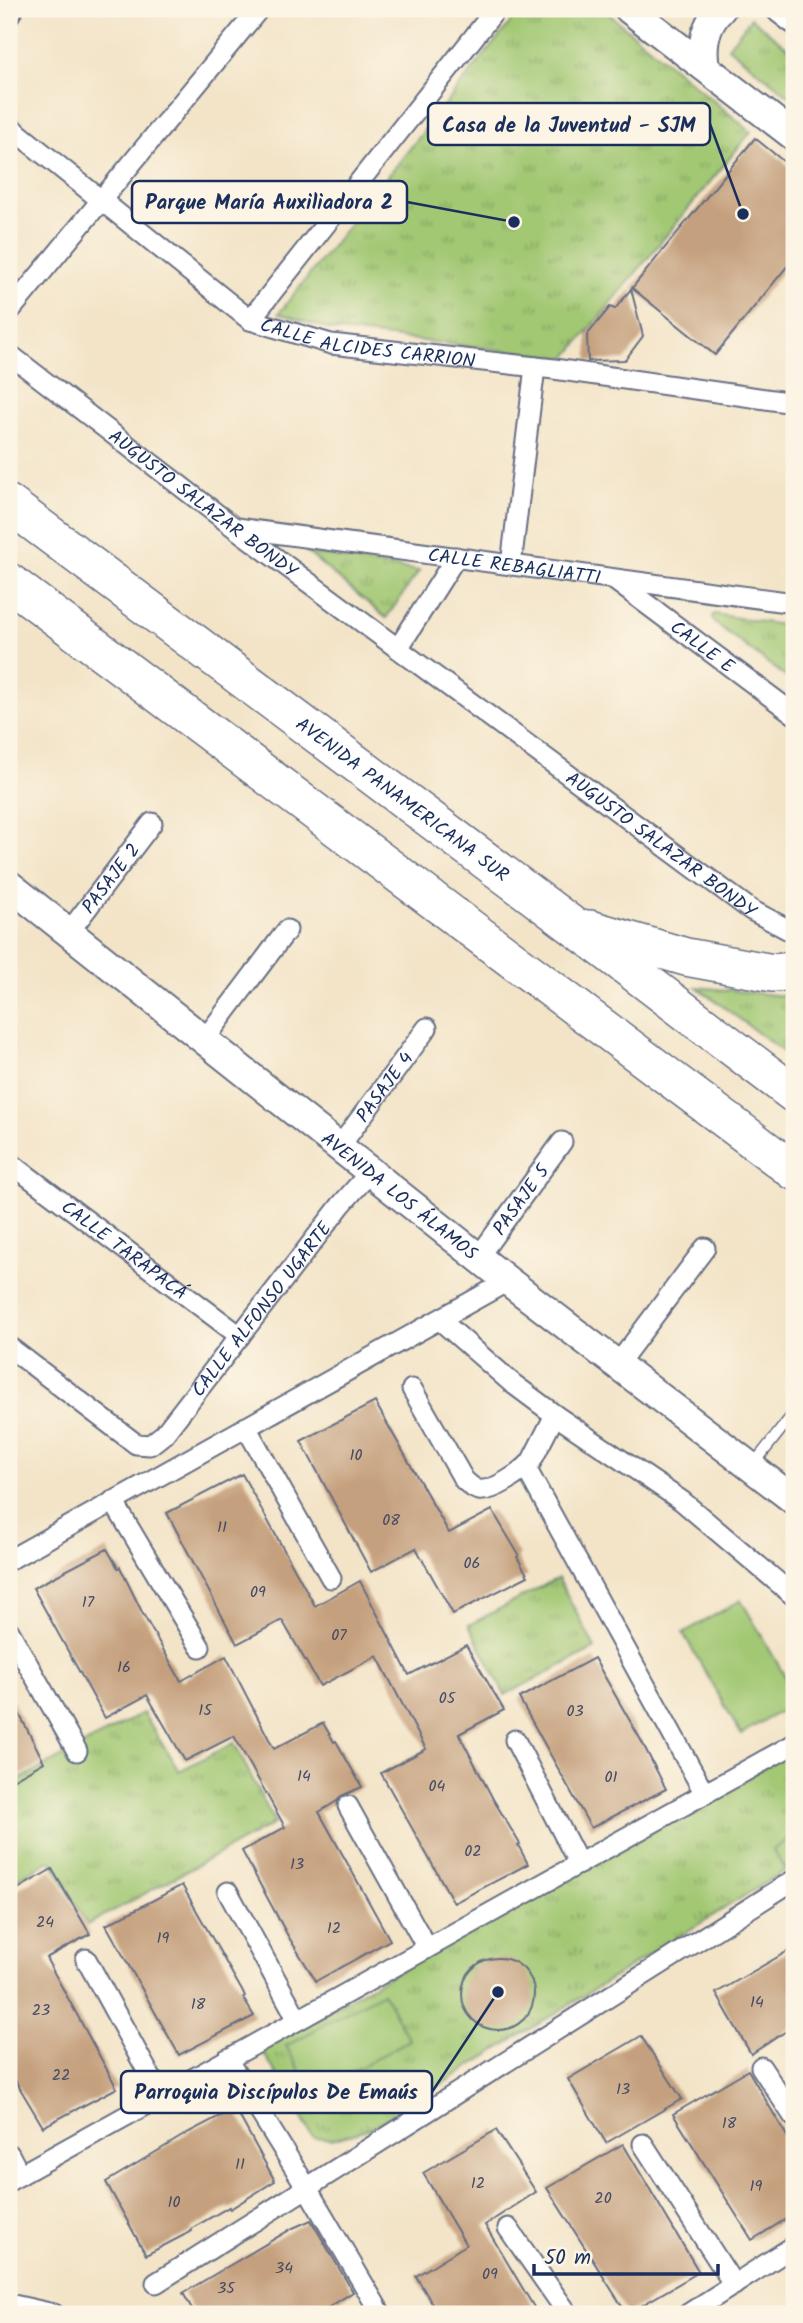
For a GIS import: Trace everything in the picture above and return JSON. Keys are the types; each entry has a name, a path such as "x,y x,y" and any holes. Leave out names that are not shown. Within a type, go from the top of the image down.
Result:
{"highway":[{"name":"AVENIDA PANAMERICANA SUR","path":"9,504 794,1094"},
{"path":"9,582 794,1171"},
{"path":"569,923 686,957 773,973 794,971"}],"street":[{"path":"9,15 13,9"},
{"path":"9,312 259,9"},
{"path":"250,320 496,9"},
{"path":"629,9 794,136"},
{"path":"705,66 703,40 708,27 721,9"},
{"path":"781,9 794,19"},
{"name":"CALLE ALCIDES CARRION","path":"9,126 250,320 331,344 535,367 794,404"},
{"name":"AUGUSTO SALAZAR BONDY","path":"9,354 235,528 751,910 794,930"},
{"path":"511,565 535,367"},
{"name":"CALLE REBAGLIATTI","path":"235,528 794,603"},
{"path":"399,647 456,557"},
{"name":"CALLE E","path":"612,579 794,714"},
{"name":"PASAJE 2","path":"69,932 152,823"},
{"name":"AVENIDA LOS ÁLAMOS","path":"9,885 509,1281 794,1500"},
{"path":"205,1039 288,930"},
{"name":"PASAJE 4","path":"340,1146 427,1028"},
{"name":"PASAJE 5","path":"479,1256 562,1142"},
{"name":"CALLE TARAPACÁ","path":"9,1162 240,1336"},
{"name":"CALLE ALFONSO UGARTE","path":"9,1347 136,1444 150,1445 164,1434 341,1205 372,1171"},
{"path":"617,1365 705,1248"},
{"path":"9,1560 509,1281"},
{"path":"440,1320 512,1383 682,1501 794,1596"},
{"path":"412,1389 464,1480 471,1487 487,1489 526,1468 555,1415"},
{"path":"246,1427 331,1578"},
{"path":"526,1468 705,1794"},
{"path":"113,1501 200,1647"},
{"path":"9,1631 77,1751"},
{"path":"514,1740 579,1864"},
{"path":"9,2154 14,2178 794,1744"},
{"path":"348,1805 427,1948"},
{"path":"156,2283 792,1887"},
{"path":"228,1892 298,2020"},
{"path":"86,1959 161,2096"},
{"path":"227,2059 307,2188 378,2313"},
{"path":"761,2067 794,2117"},
{"path":"643,2144 734,2285"},
{"path":"508,2228 568,2314"},
{"path":"688,2314 794,2246"},
{"path":"9,2304 54,2314"}],"lane":[{"path":"751,1468 794,1413"}],"green space":[{"path":"521,9 603,9 751,132 566,358 331,330 279,313"},
{"path":"751,18 794,53 794,100 728,47"},
{"path":"308,553 419,571 386,618"},
{"path":"714,614 794,627 794,683 715,623 712,617"},
{"path":"697,987 794,997 794,1060"},
{"path":"558,1578 595,1648 505,1695 469,1625"},
{"path":"741,1600 794,1692 794,1703 741,1734 683,1633"},
{"path":"143,1713 179,1771 234,1743 275,1823 87,1925 51,1860 9,1883 9,1785"},
{"path":"794,1750 794,1865 371,2128 332,2139 313,2137 264,2053 265,2045"},
{"path":"794,1835 794,1861 784,1868 773,1850"},
{"path":"383,1992 409,2040 312,2094 286,2046"}],"building":[{"path":"755,138 794,170 794,258 715,355 632,288"},
{"path":"631,289 643,336 625,360 588,361 587,335 610,307 615,309"},
{"path":"375,1402 449,1533 492,1510 519,1555 517,1557 528,1576 453,1614 416,1548 371,1572 301,1441"},
{"path":"242,1474 315,1606 360,1581 409,1675 466,1645 504,1710 459,1734 520,1844 518,1845 528,1864 454,1903 381,1773 426,1749 377,1656 320,1686 282,1620 237,1644 167,1513"},
{"path":"107,1549 118,1568 120,1567 181,1681 226,1656 274,1749 323,1723 362,1787 341,1796 319,1812 390,1940 316,1981 242,1851 285,1827 234,1736 185,1761 147,1695 105,1718 33,1588"},
{"path":"594,1658 666,1789 591,1828 519,1698"},
{"path":"9,1694 44,1762 9,1782"},
{"path":"52,1869 90,1934 46,1958 117,2088 43,2127 9,2070 9,1894"},
{"path":"182,1885 254,2016 179,2055 106,1925"},
{"path":"788,1951 794,1961 794,2026 751,2054 716,1993"},
{"path":"498,1958 518,1964 528,1974 534,1994 528,2014 518,2024 498,2030 478,2024 468,2014 462,1994 468,1974 478,1964"},
{"path":"641,2036 682,2099 606,2143 568,2079"},
{"path":"748,2070 794,2148 794,2214 752,2240 673,2114"},
{"path":"235,2108 275,2181 146,2255 106,2182"},
{"path":"496,2130 536,2192 485,2225 538,2314 438,2314 416,2276 466,2245 423,2173"},
{"path":"623,2144 699,2272 627,2314 547,2188"},
{"path":"311,2220 353,2292 318,2314 195,2314 183,2293"}],"place":[{"name":"Casa de la Juventud - SJM","path":"743,214"},
{"name":"Parque María Auxiliadora 2","path":"514,222"},
{"name":"Parroquia Discípulos De Emaús","path":"498,1992"}]}
